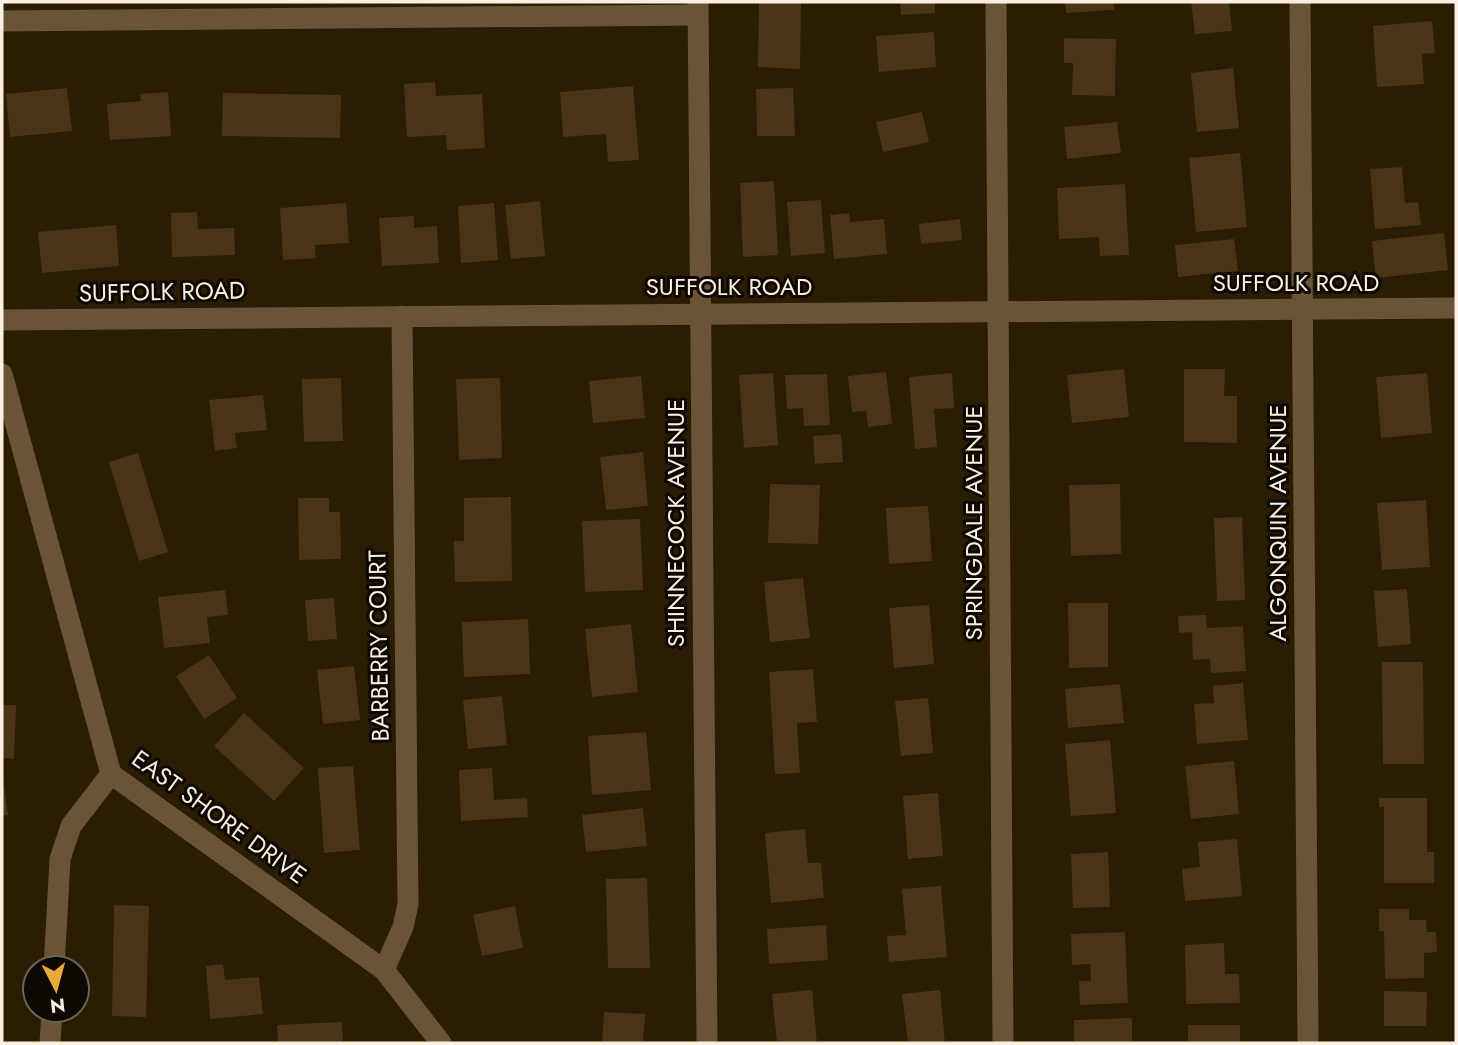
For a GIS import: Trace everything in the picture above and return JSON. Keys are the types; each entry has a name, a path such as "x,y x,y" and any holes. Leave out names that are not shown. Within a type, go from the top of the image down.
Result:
{"street":[{"name":"SPRINGDALE AVENUE","path":"996,2 1003,1043"},
{"name":"ALGONQUIN AVENUE","path":"1300,2 1308,1043"},
{"path":"2,21 698,9"},
{"name":"SHINNECOCK AVENUE","path":"698,9 707,1043"},
{"name":"SUFFOLK ROAD","path":"2,320 1456,308"},
{"name":"BARBERRY COURT","path":"384,970 403,927 408,904 402,316"},
{"name":"EAST SHORE DRIVE","path":"2,374 111,774 384,970 442,1043"},
{"path":"55,954 60,859 71,826 111,774"},
{"path":"50,1043 51,1024"}],"building":[{"path":"759,2 801,2 800,69 758,67"},
{"path":"900,2 935,2 935,13 901,15"},
{"path":"1065,2 1114,2 1114,10 1066,13"},
{"path":"1191,2 1229,2 1232,31 1195,34"},
{"path":"1432,21 1435,53 1422,54 1424,84 1377,87 1373,26"},
{"path":"934,32 936,67 879,72 876,36"},
{"path":"1064,38 1116,39 1115,96 1072,95 1073,63 1064,63"},
{"path":"1233,68 1239,128 1197,132 1191,73"},
{"path":"435,82 436,96 482,94 485,148 447,150 446,135 407,137 404,84"},
{"path":"633,86 639,160 608,162 606,134 563,137 560,92"},
{"path":"67,88 72,131 10,137 6,94"},
{"path":"793,88 795,136 757,136 756,89"},
{"path":"168,92 171,136 110,140 107,104 141,101 140,94"},
{"path":"223,93 341,95 340,138 222,136"},
{"path":"922,112 929,142 883,152 876,122"},
{"path":"1117,122 1121,153 1067,159 1064,127"},
{"path":"1240,153 1247,227 1196,232 1189,158"},
{"path":"1402,167 1405,203 1418,202 1421,225 1375,229 1370,169"},
{"path":"774,181 778,255 743,257 740,183"},
{"path":"1125,184 1129,255 1100,256 1099,237 1059,239 1057,188"},
{"path":"821,200 825,253 791,256 787,202"},
{"path":"540,201 545,256 511,259 505,205"},
{"path":"346,203 349,243 315,245 316,258 283,260 280,208"},
{"path":"494,203 498,260 461,263 458,206"},
{"path":"197,212 198,229 234,228 235,255 172,257 171,213"},
{"path":"849,213 850,222 884,219 887,254 834,259 830,215"},
{"path":"414,216 414,228 437,226 439,263 382,266 379,218"},
{"path":"960,219 962,240 921,244 919,224"},
{"path":"116,225 119,266 42,273 38,232"},
{"path":"1444,233 1448,270 1376,278 1372,241"},
{"path":"1234,239 1238,271 1178,277 1175,245"},
{"path":"1124,369 1129,417 1072,423 1067,375"},
{"path":"1184,369 1225,369 1224,396 1237,396 1237,443 1184,442"},
{"path":"886,372 892,424 868,427 866,411 852,412 848,376"},
{"path":"773,373 778,445 744,448 739,375"},
{"path":"952,373 954,408 934,409 937,447 915,449 909,377"},
{"path":"1427,373 1432,433 1381,438 1376,377"},
{"path":"827,374 830,425 804,426 803,408 787,409 785,375"},
{"path":"641,376 645,418 593,423 589,381"},
{"path":"341,378 343,441 304,442 302,379"},
{"path":"500,378 502,458 459,460 456,379"},
{"path":"263,395 267,430 235,433 237,448 215,451 209,400"},
{"path":"841,434 843,462 815,464 813,436"},
{"path":"643,452 648,506 606,510 600,457"},
{"path":"138,453 168,552 139,561 109,462"},
{"path":"770,484 820,485 818,544 768,543"},
{"path":"1120,484 1121,554 1071,556 1069,485"},
{"path":"511,497 512,581 455,582 454,541 464,541 464,498"},
{"path":"298,498 329,498 329,512 340,512 341,559 299,560"},
{"path":"1426,500 1430,567 1382,570 1377,503"},
{"path":"928,506 932,561 889,564 886,508"},
{"path":"1242,517 1245,600 1217,601 1214,518"},
{"path":"640,519 643,590 585,592 582,521"},
{"path":"803,578 810,638 770,642 764,582"},
{"path":"1407,589 1411,644 1378,647 1374,591"},
{"path":"225,590 228,615 207,617 210,643 164,648 158,597"},
{"path":"334,598 337,639 308,641 305,600"},
{"path":"1068,603 1108,603 1108,667 1069,668"},
{"path":"929,605 934,664 894,668 889,608"},
{"path":"1206,615 1207,628 1243,626 1246,671 1211,673 1210,659 1193,660 1192,632 1179,633 1178,616"},
{"path":"528,619 530,674 464,677 462,622"},
{"path":"631,624 638,692 592,697 585,629"},
{"path":"209,655 237,698 204,719 176,676"},
{"path":"1382,662 1423,662 1424,764 1383,764"},
{"path":"354,666 360,720 323,724 317,670"},
{"path":"813,669 817,722 797,723 800,773 775,774 769,672"},
{"path":"1243,683 1248,740 1197,744 1194,704 1214,703 1213,686"},
{"path":"1120,684 1124,723 1068,728 1065,689"},
{"path":"502,696 507,745 468,749 463,700"},
{"path":"928,698 933,753 901,756 895,701"},
{"path":"2,705 16,705 14,759 2,758"},
{"path":"244,713 304,768 274,801 214,746"},
{"path":"646,732 651,790 592,795 588,736"},
{"path":"1110,740 1116,813 1071,816 1065,744"},
{"path":"1234,761 1239,814 1191,819 1185,766"},
{"path":"353,766 360,850 324,853 318,768"},
{"path":"492,768 494,800 527,798 528,817 461,821 459,770"},
{"path":"2,771 8,815 2,816"},
{"path":"938,793 943,856 908,859 903,796"},
{"path":"1379,798 1427,798 1427,852 1434,852 1434,883 1384,883 1384,807 1379,807"},
{"path":"643,808 647,846 586,852 582,815"},
{"path":"805,829 808,863 821,863 824,898 771,903 765,833"},
{"path":"1237,839 1242,896 1185,901 1182,869 1200,867 1198,842"},
{"path":"1108,852 1110,907 1073,908 1071,854"},
{"path":"647,878 650,968 608,968 606,879"},
{"path":"941,886 947,957 889,962 887,936 906,935 902,889"},
{"path":"114,905 149,906 146,1017 112,1016"},
{"path":"515,906 523,948 482,956 473,915"},
{"path":"1379,909 1409,909 1409,920 1426,920 1427,932 1436,932 1437,952 1424,953 1424,978 1385,979 1384,931 1379,931"},
{"path":"826,925 828,960 769,964 767,929"},
{"path":"1125,932 1128,1003 1080,1005 1079,981 1091,981 1090,964 1072,965 1071,934"},
{"path":"1224,943 1225,974 1239,974 1240,1003 1186,1004 1185,945"},
{"path":"223,964 225,980 259,977 263,1014 210,1019 206,966"},
{"path":"812,990 817,1043 777,1043 772,994"},
{"path":"940,990 945,1043 908,1043 902,994"},
{"path":"1384,991 1427,992 1426,1026 1384,1026"},
{"path":"604,1012 645,1014 643,1043 602,1043"},
{"path":"1132,1018 1132,1043 1074,1043 1074,1020"},
{"path":"342,1022 343,1043 278,1043 277,1025"},
{"path":"1188,1025 1240,1025 1240,1043 1188,1043"}]}
